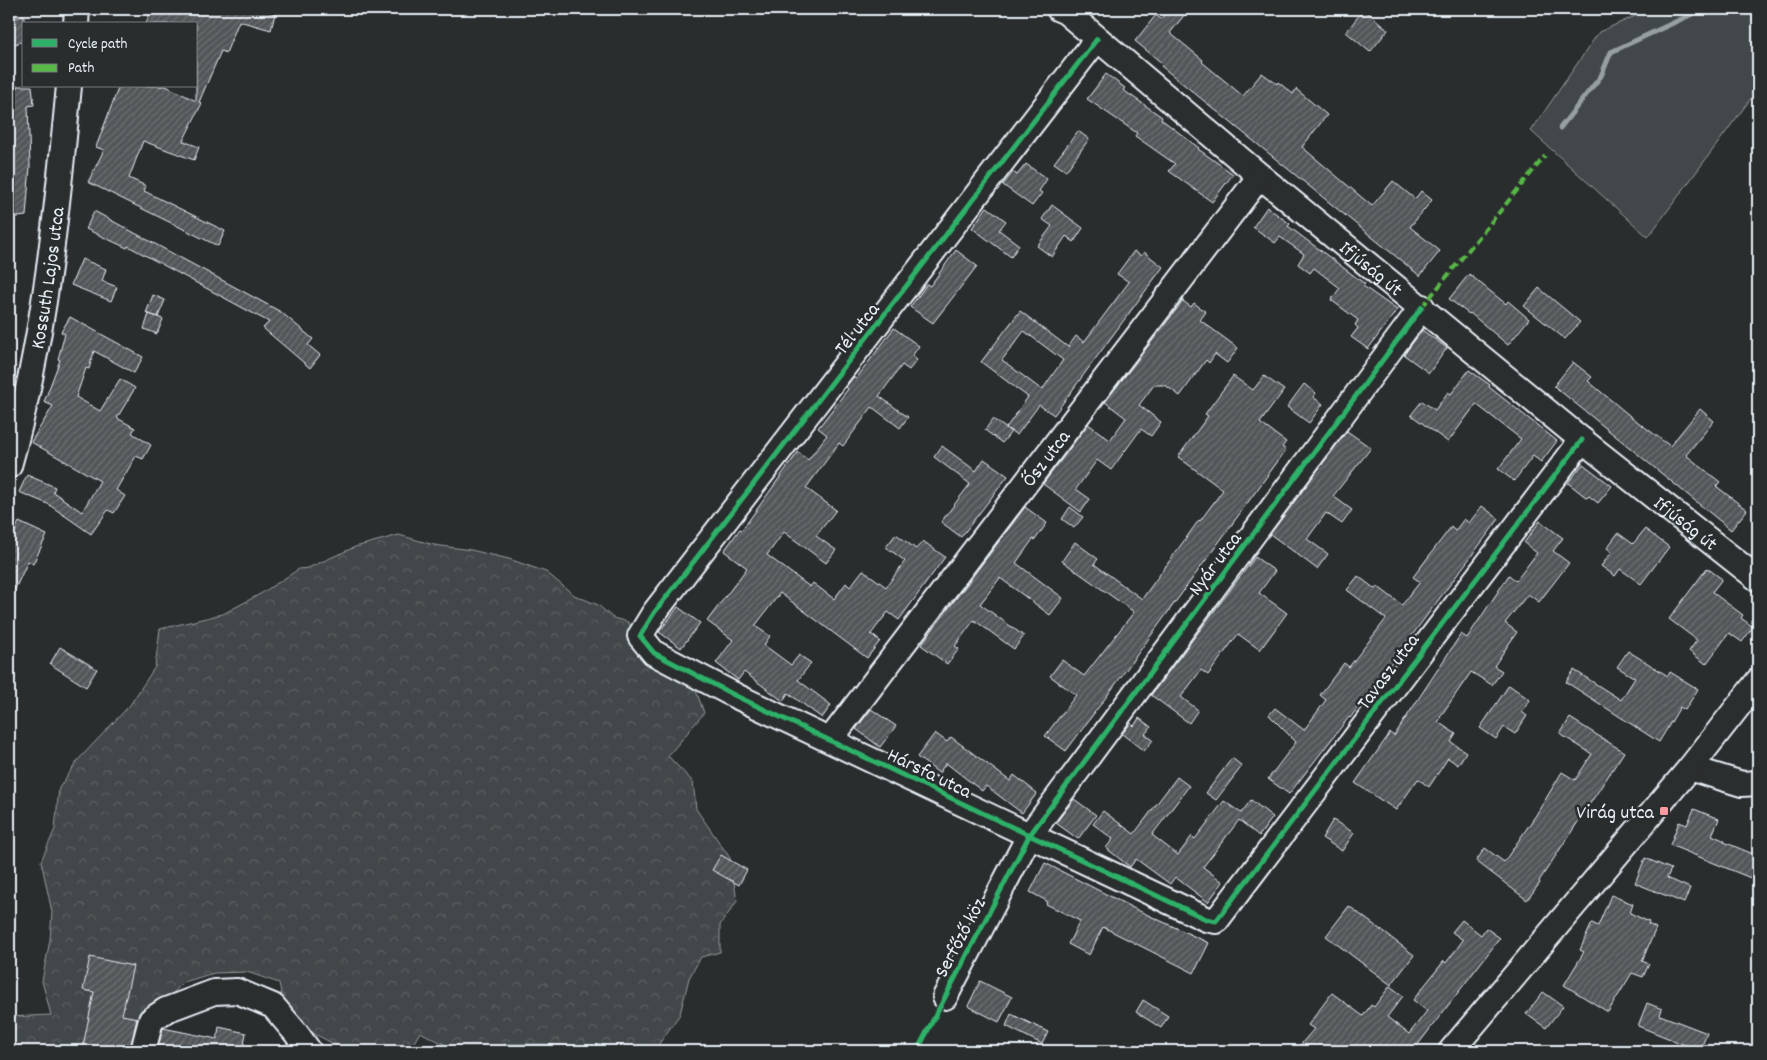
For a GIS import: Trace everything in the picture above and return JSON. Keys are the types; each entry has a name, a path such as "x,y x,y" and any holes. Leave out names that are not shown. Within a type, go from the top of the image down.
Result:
{"street":[{"path":"76,22 77,9"},
{"name":"Ifjúság út","path":"1059,9 1066,12 1260,176 1582,440 1758,580"},
{"name":"Tél utca","path":"640,636 660,606 1097,39"},
{"name":"Kossuth Lajos utca","path":"9,466 21,421 51,253 69,88"},
{"name":"Ősz utca","path":"830,740 1260,176"},
{"name":"Nyár utca","path":"1029,836 1422,307"},
{"name":"Tavasz utca","path":"1216,921 1582,440"},
{"name":"Hársfa utca","path":"640,636 654,653 736,696 1206,919 1216,921"},
{"path":"1451,1051 1690,768 1758,681"},
{"path":"1690,768 1742,784 1758,783"},
{"name":"Serfőző köz","path":"945,997 1029,836"},
{"path":"143,1051 151,1020 166,1010 214,992 237,991 273,1006 309,1051"}],"green space":[{"path":"1651,9 1758,9 1758,89 1648,237 1531,131 1599,32"},
{"path":"399,535 434,545 471,550 509,559 546,572 574,595 598,605 613,618 628,622 643,644 693,682 704,713 668,756 693,782 696,809 730,858 737,901 720,925 720,952 701,957 689,978 680,1014 654,1051 588,1051 577,1046 505,1044 493,1051 458,1051 420,1032 409,1051 347,1051 311,1032 283,1002 279,983 247,972 214,973 184,982 159,1007 106,1032 78,1051 9,1051 9,1017 51,1015 42,981 50,940 52,912 41,861 55,829 59,788 79,759 130,705 155,667 160,629 223,614 262,593 299,569 308,568 355,547"}],"building":[{"path":"151,9 258,9 275,14 271,30 239,21 226,53 221,51 199,102 202,103 183,141 199,147 194,160 143,141 129,178 146,186 144,191 225,231 218,246 88,182 104,150 96,147 118,88 170,88 196,101 196,88 198,88 198,22 147,22"},
{"path":"1170,9 1189,9 1170,33 1243,96 1262,73 1277,84 1278,82 1293,94 1296,89 1327,115 1302,147 1372,206 1393,181 1415,199 1421,191 1432,200 1410,227 1440,251 1420,276 1161,66 1163,64 1135,41 1156,15 1161,19"},
{"path":"1364,9 1388,30 1370,52 1346,32"},
{"path":"24,15 22,42 9,46 9,20"},
{"path":"1106,74 1125,88 1123,90 1162,117 1161,119 1198,149 1233,174 1212,202 1169,171 1175,164 1135,136 1137,133 1087,99"},
{"path":"17,86 32,88 34,105 28,106 30,166 26,216 9,218 9,89 18,88"},
{"path":"1078,131 1089,139 1066,171 1054,163"},
{"path":"1026,164 1047,179 1039,191 1042,193 1032,206 1003,185 1013,172 1017,175"},
{"path":"1052,205 1083,228 1074,242 1066,236 1052,257 1037,246 1052,226 1042,219"},
{"path":"987,207 1006,221 999,230 1019,245 1011,257 972,228"},
{"path":"1267,207 1290,224 1288,226 1365,284 1363,286 1397,310 1368,349 1351,337 1358,328 1355,325 1358,320 1331,300 1340,288 1314,268 1310,273 1298,264 1304,254 1280,237 1275,243 1253,227"},
{"path":"94,211 281,312 313,339 308,345 320,355 310,368 263,328 269,322 128,246 127,248 86,229"},
{"path":"956,250 977,266 933,323 910,307 927,284 930,286"},
{"path":"1134,251 1141,256 1144,252 1163,267 1054,415 1039,405 1017,435 1006,428 1028,397 981,362 1020,311 1068,347 1076,336 1084,342 1129,282 1117,274","holes":["1024,331 1063,360 1042,390 1002,360"]},
{"path":"82,259 106,269 102,281 117,287 111,301 71,285"},
{"path":"1469,274 1506,304 1508,301 1529,319 1508,345 1470,313 1449,299"},
{"path":"1539,288 1580,322 1565,339 1524,306"},
{"path":"153,295 165,300 158,317 146,313"},
{"path":"1183,301 1191,307 1194,303 1206,312 1200,320 1238,348 1227,363 1215,354 1209,363 1206,360 1180,396 1165,385 1154,385 1139,405 1161,422 1151,436 1141,429 1111,470 1097,460 1076,489 1090,499 1081,512 1043,484 1088,424 1110,440 1126,418 1105,402"},
{"path":"149,314 163,319 157,334 144,329"},
{"path":"70,317 143,357 134,373 94,351 89,369 86,368 76,397 100,411 120,379 135,388 117,418 135,428 132,433 151,445 143,459 136,456 116,490 125,496 114,513 108,510 91,534 48,504 19,492 27,475 55,487 53,492 82,512 100,481 31,442 53,406 44,402 60,360 58,359 65,334 61,332"},
{"path":"894,328 919,346 912,356 917,360 909,370 902,365 879,396 908,417 900,428 872,407 843,446 839,443 806,488 836,510 816,536 836,550 826,563 784,532 767,555 810,587 813,583 834,599 846,583 850,587 863,570 886,587 905,561 886,547 896,534 916,549 923,541 945,557 899,620 888,612 871,634 880,641 867,658 780,593 755,626 770,636 764,645 791,665 799,655 811,663 798,680 831,705 822,718 788,693 783,701 744,672 738,680 716,663 733,640 707,621 747,568 724,551 740,529 742,530 798,452 808,460 827,435 818,428 848,389 846,387 853,377 856,379"},
{"path":"1422,330 1447,348 1429,373 1404,355"},
{"path":"1573,362 1592,377 1588,381 1670,446 1700,409 1714,421 1686,455 1720,482 1716,486 1747,510 1731,530 1554,386"},
{"path":"1469,370 1490,385 1489,387 1557,441 1541,462 1533,456 1514,481 1498,469 1521,439 1476,404 1448,442 1411,415 1422,401 1435,410 1448,392 1451,394"},
{"path":"1233,376 1253,390 1264,376 1284,390 1260,423 1286,442 1282,447 1286,450 1066,751 1045,736 1076,695 1050,676 1062,660 1084,676 1134,612 1062,561 1075,542 1098,559 1094,564 1142,599 1223,490 1178,457 1208,416 1205,414"},
{"path":"1304,384 1316,393 1313,397 1323,404 1309,423 1287,407"},
{"path":"993,419 1011,432 1002,443 985,430"},
{"path":"1347,431 1371,448 1333,496 1352,510 1342,524 1326,513 1307,539 1328,554 1317,569 1270,534"},
{"path":"942,446 976,471 984,459 1008,476 961,537 941,522 970,484 934,457"},
{"path":"1583,464 1612,486 1598,503 1589,496 1587,498 1568,483"},
{"path":"1482,506 1499,519 1350,718 1289,794 1268,779 1296,742 1269,715 1275,708 1304,730 1326,700 1320,695 1344,663 1349,667 1386,619 1347,590 1358,576 1375,589 1377,586 1402,605 1420,582 1413,577 1451,527 1455,531 1464,519 1469,523"},
{"path":"1025,507 1047,523 1016,563 1063,598 1050,615 1000,578 980,604 1024,636 1014,649 974,620 955,646 959,649 947,664 921,645"},
{"path":"1070,507 1083,517 1074,528 1062,519"},
{"path":"1540,521 1563,538 1553,551 1569,563 1539,602 1528,594 1505,623 1517,632 1494,666 1502,671 1492,685 1471,672 1440,717 1438,722 1456,734 1451,742 1466,752 1458,765 1448,758 1429,787 1418,779 1396,810 1355,783 1390,733 1394,736 1461,634 1467,638 1509,575 1516,581 1537,553 1524,543"},
{"path":"19,522 47,535 33,564 28,561 9,602 9,543"},
{"path":"1645,529 1669,547 1641,584 1620,569 1615,576 1601,566 1612,552 1607,548 1618,533 1633,544"},
{"path":"1255,557 1275,571 1259,593 1287,613 1260,650 1238,634 1208,675 1201,670 1181,697 1198,710 1189,723 1151,695"},
{"path":"1707,568 1722,579 1712,592 1743,615 1741,618 1753,627 1742,642 1729,633 1706,664 1689,651 1697,640 1669,619"},
{"path":"678,607 700,623 681,648 659,632"},
{"path":"60,647 97,669 86,687 50,664"},
{"path":"1628,651 1668,676 1670,672 1698,689 1685,710 1680,707 1659,742 1566,682 1574,670 1621,700 1635,678 1617,667"},
{"path":"1509,685 1530,700 1522,712 1527,716 1515,734 1504,727 1496,739 1480,728"},
{"path":"871,709 896,726 880,747 856,729"},
{"path":"1139,718 1151,727 1145,734 1153,740 1144,751 1122,734 1131,723 1134,726"},
{"path":"1570,718 1624,752 1539,881 1540,883 1527,900 1476,861 1485,848 1504,862 1562,772 1575,780 1592,754 1560,734"},
{"path":"935,733 947,742 951,737 1010,781 1014,775 1037,793 1022,813 986,786 982,791 946,763 939,773 917,757"},
{"path":"1232,758 1242,766 1216,800 1206,793"},
{"path":"1177,777 1189,786 1152,835 1178,855 1192,836 1195,839 1224,801 1241,813 1251,800 1273,817 1259,836 1239,820 1203,867 1223,882 1208,902 1175,877 1170,884 1136,859 1130,867 1106,848 1113,839 1093,824 1103,811 1134,834"},
{"path":"1074,799 1096,815 1078,839 1056,823"},
{"path":"1694,809 1719,819 1712,835 1758,856 1758,881 1670,845 1679,822 1687,825"},
{"path":"1333,820 1354,833 1342,851 1322,838"},
{"path":"721,855 747,870 739,885 712,870"},
{"path":"1645,858 1671,869 1667,878 1690,888 1684,903 1635,883"},
{"path":"1045,863 1135,909 1209,943 1194,973 1103,927 1089,955 1068,944 1080,921 1046,904 1047,901 1030,892"},
{"path":"1611,895 1633,904 1630,913 1649,922 1648,924 1656,928 1642,961 1649,964 1643,977 1632,973 1608,1012 1564,985 1584,952 1580,950 1592,923 1598,926"},
{"path":"1349,906 1414,955 1391,985 1326,936"},
{"path":"1462,920 1481,935 1486,928 1500,938 1413,1051 1295,1051 1314,1029 1308,1025 1332,993 1363,1016 1371,1005 1374,1007 1390,986 1403,996 1387,1017 1409,1034 1427,1011 1413,1000 1444,961 1446,963 1463,940 1452,932"},
{"path":"90,957 133,966 122,1015 137,1018 130,1051 82,1051 94,992 83,990"},
{"path":"980,981 1012,997 999,1022 968,1006"},
{"path":"1543,992 1563,1006 1546,1028 1526,1014"},
{"path":"1143,1000 1168,1016 1161,1028 1136,1012"},
{"path":"1647,1003 1662,1009 1660,1015 1707,1033 1700,1051 1638,1026"},
{"path":"1011,1014 1048,1032 1042,1044 1006,1026"},
{"path":"219,1027 246,1033 245,1051 157,1051 163,1028 217,1039"}],"waterway":[{"path":"1560,128 1601,76 1611,52 1703,9"}],"marked path":[{"path":"1422,307 1545,156"}],"cycle path":[{"path":"1097,39 654,613 640,636 654,653 736,696 1206,919 1216,921 1582,440"},
{"path":"917,1051 1029,836 1422,307"}],"place":[{"name":"Virág utca","path":"1664,811"}]}
